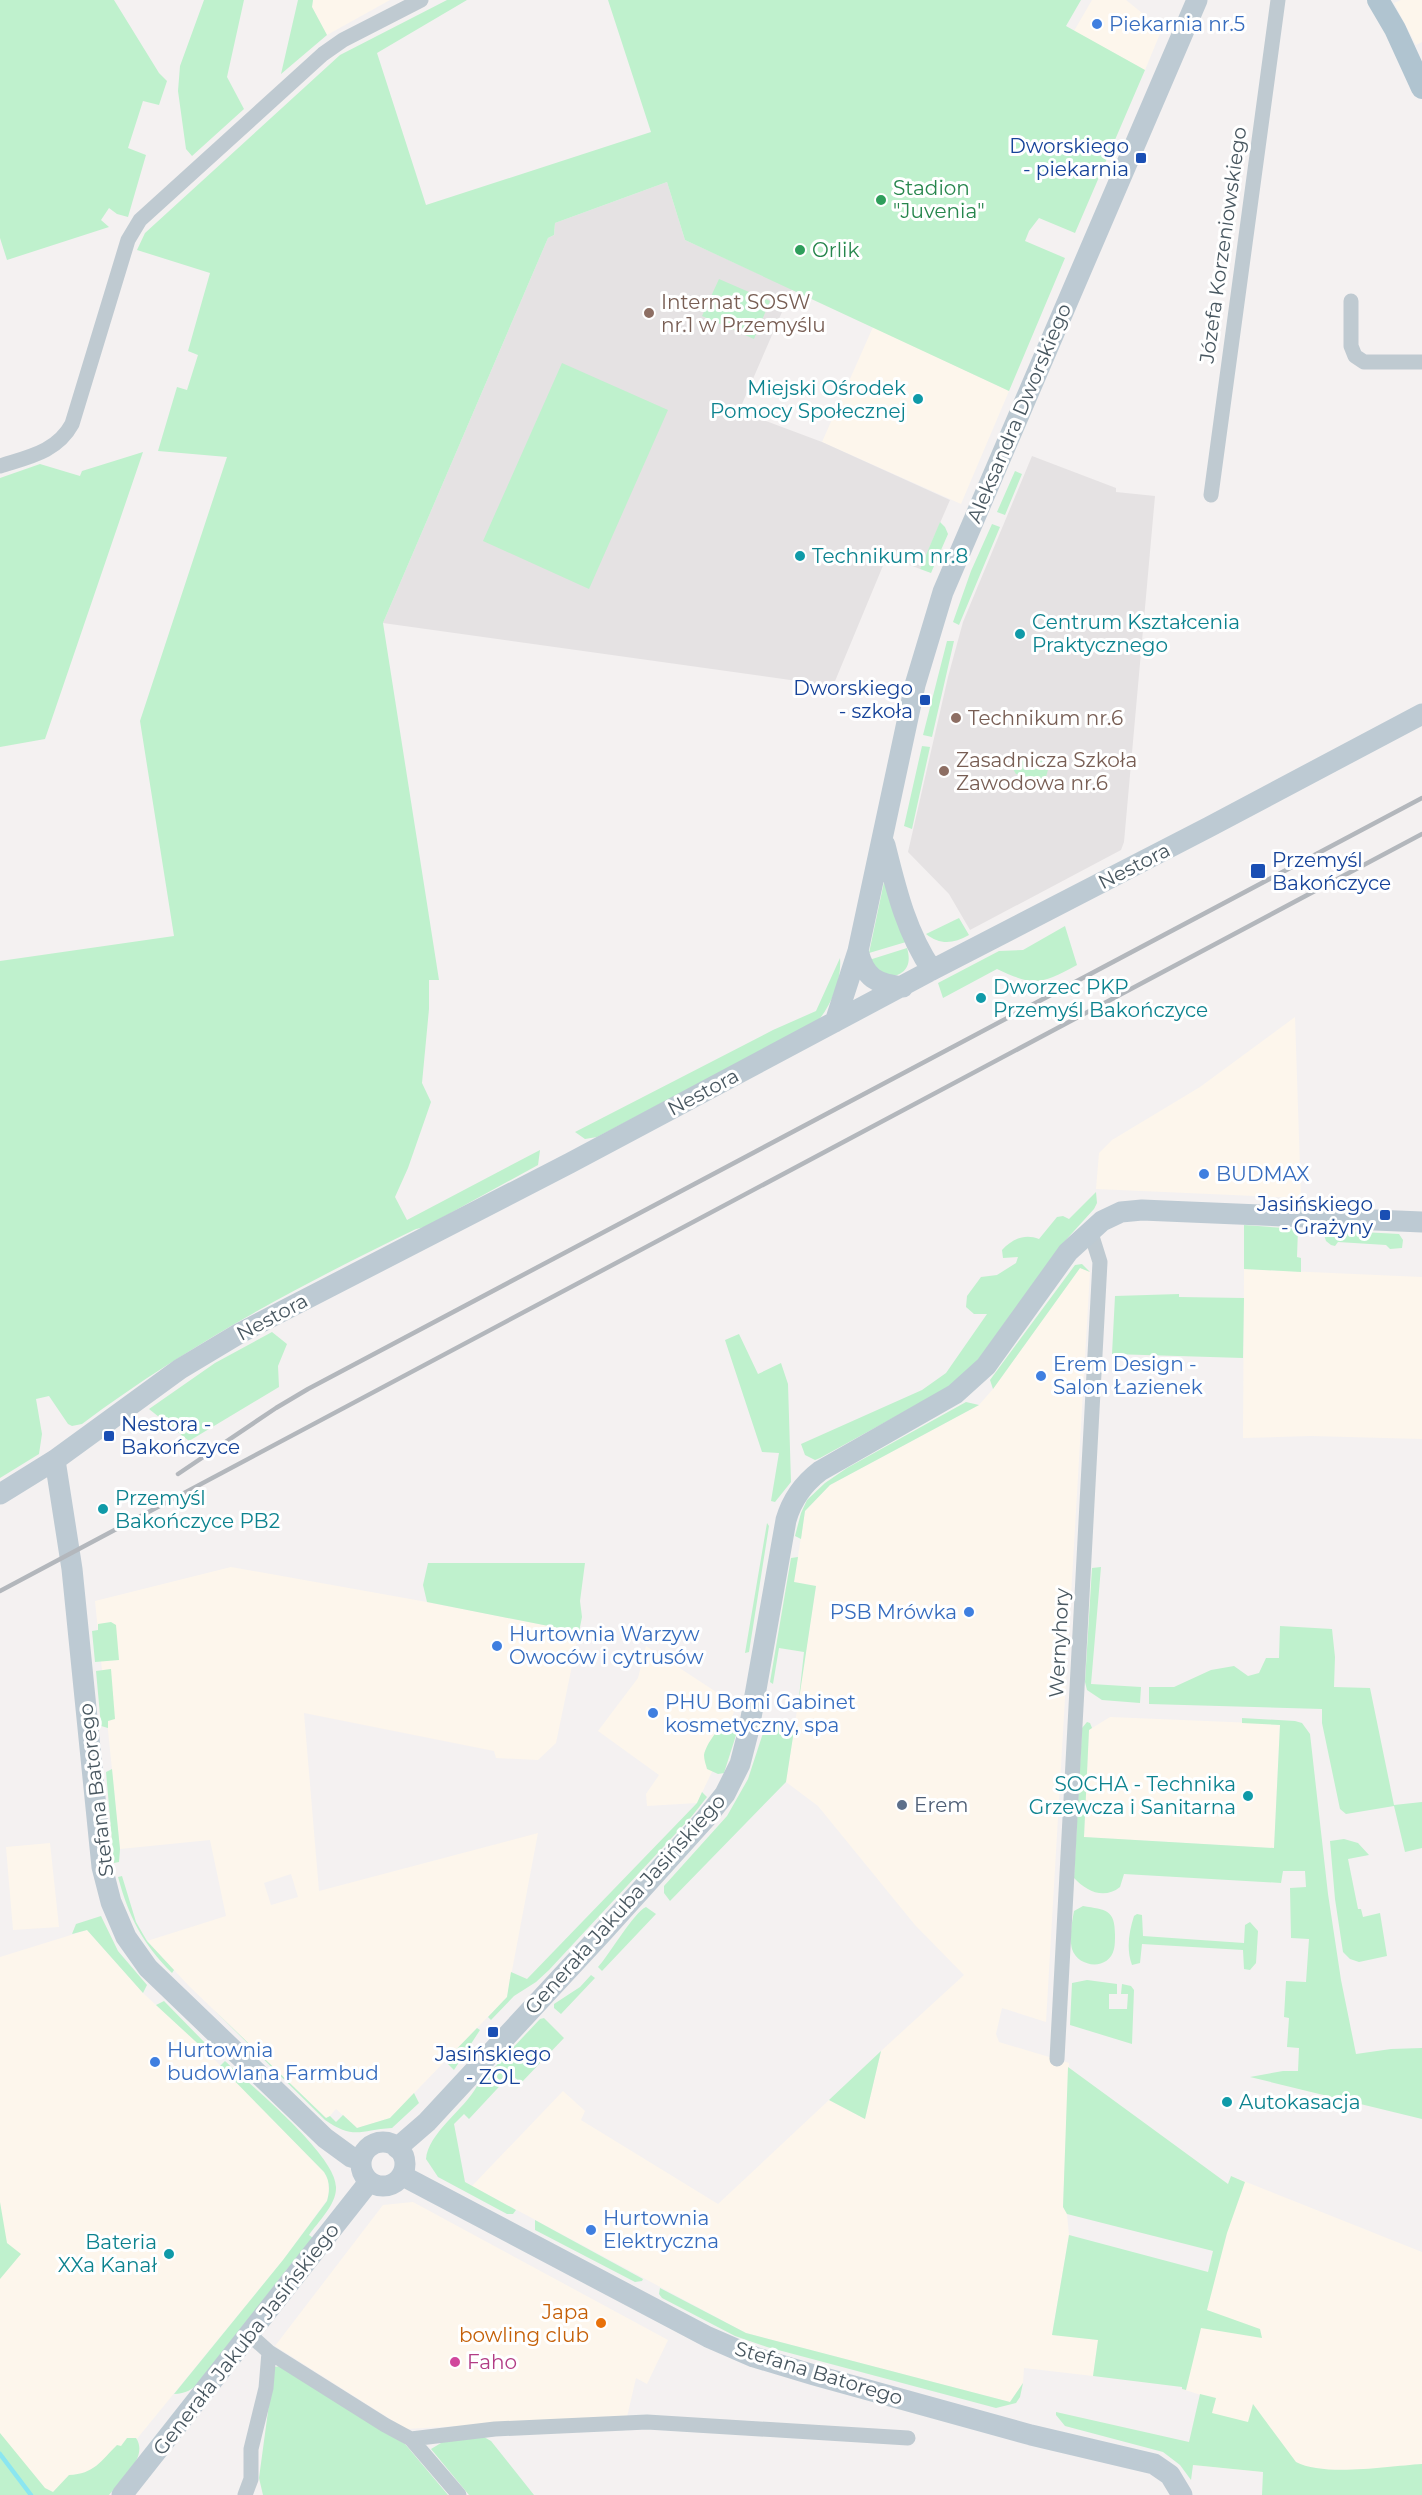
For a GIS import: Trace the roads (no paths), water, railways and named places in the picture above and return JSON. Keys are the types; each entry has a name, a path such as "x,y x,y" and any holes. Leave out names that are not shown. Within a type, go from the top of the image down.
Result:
{"main road":[{"path":"1378,0 1395,29 1422,88"}],"street":[{"path":"0,466 48,450 66,435 72,424 128,240 140,220 323,54 343,40 421,0"},
{"name":"Aleksandra Dworskiego","path":"835,1022 858,951 915,685 943,592 1197,0"},
{"name":"Józefa Korzeniowskiego","path":"1211,495 1278,0"},
{"path":"1352,301 1351,346 1355,356 1364,362 1422,362"},
{"name":"Nestora","path":"0,1494 56,1460 180,1369 240,1333 570,1163 932,970 1422,714"},
{"name":"Aleksandra Dworskiego","path":"883,839 895,886 913,940 932,970"},
{"path":"858,951 862,966 869,975 883,984 903,987"},
{"name":"Generała Jakuba Jasińskiego","path":"397,2148 427,2122 603,1932 725,1794 740,1764 749,1729 786,1520 800,1490 820,1471 955,1394 972,1380 986,1366 1068,1252 1106,1218 1121,1212 1142,1210 1422,1222"},
{"name":"Wernyhory","path":"1057,2059 1100,1262 1090,1230"},
{"name":"Stefana Batorego","path":"56,1460 72,1569 102,1867 119,1921 135,1952 164,1984 325,2138 351,2157 361,2160"},
{"path":"379,2142 392,2144 397,2148 405,2160 403,2176 388,2186 369,2182 362,2172 361,2160 367,2148 379,2142"},
{"name":"Stefana Batorego","path":"403,2176 708,2337 754,2357 1031,2435 1154,2464 1170,2475 1182,2495"},
{"name":"Generała Jakuba Jasińskiego","path":"122,2495 369,2182"},
{"path":"249,2334 268,2352 411,2439 459,2495"},
{"path":"245,2495 251,2480 251,2449 266,2388 268,2352"},
{"name":"Stefana Batorego","path":"411,2439 495,2429 647,2422 908,2438"}],"waterway":[{"path":"0,2454 31,2495"}],"railway":[{"path":"178,1474 308,1389 1422,798"},
{"path":"0,1591 1422,834"}],"place":[{"name":"Piekarnia nr.5","path":"1097,24"},
{"name":"Dworskiego - piekarnia","path":"1141,158"},
{"name":"Stadion \"Juvenia\"","path":"881,200"},
{"name":"Orlik","path":"800,250"},
{"name":"Internat SOSW nr.1 w Przemyślu","path":"649,313"},
{"name":"Miejski Ośrodek Pomocy Społecznej","path":"918,399"},
{"name":"Technikum nr.8","path":"800,556"},
{"name":"Centrum Kształcenia Praktycznego","path":"1020,634"},
{"name":"Dworskiego - szkoła","path":"925,700"},
{"name":"Technikum nr.6","path":"956,718"},
{"name":"Zasadnicza Szkoła Zawodowa nr.6","path":"944,771"},
{"name":"Przemyśl Bakończyce","path":"1258,871"},
{"name":"Dworzec PKP Przemyśl Bakończyce","path":"981,998"},
{"name":"BUDMAX","path":"1204,1174"},
{"name":"Jasińskiego - Grażyny","path":"1385,1215"},
{"name":"Erem Design - Salon Łazienek","path":"1041,1376"},
{"name":"Nestora - Bakończyce","path":"109,1436"},
{"name":"Przemyśl Bakończyce PB2","path":"103,1509"},
{"name":"PSB Mrówka","path":"969,1612"},
{"name":"Hurtownia Warzyw Owoców i cytrusów","path":"497,1646"},
{"name":"PHU Bomi Gabinet kosmetyczny, spa","path":"653,1713"},
{"name":"SOCHA - Technika Grzewcza i Sanitarna","path":"1248,1796"},
{"name":"Erem","path":"902,1805"},
{"name":"Jasińskiego - ZOL","path":"493,2032"},
{"name":"Hurtownia budowlana Farmbud","path":"155,2062"},
{"name":"Autokasacja","path":"1227,2102"},
{"name":"Hurtownia Elektryczna","path":"591,2230"},
{"name":"Bateria XXa Kanał","path":"169,2254"},
{"name":"Japa bowling club","path":"601,2323"},
{"name":"Faho","path":"455,2362"}]}
